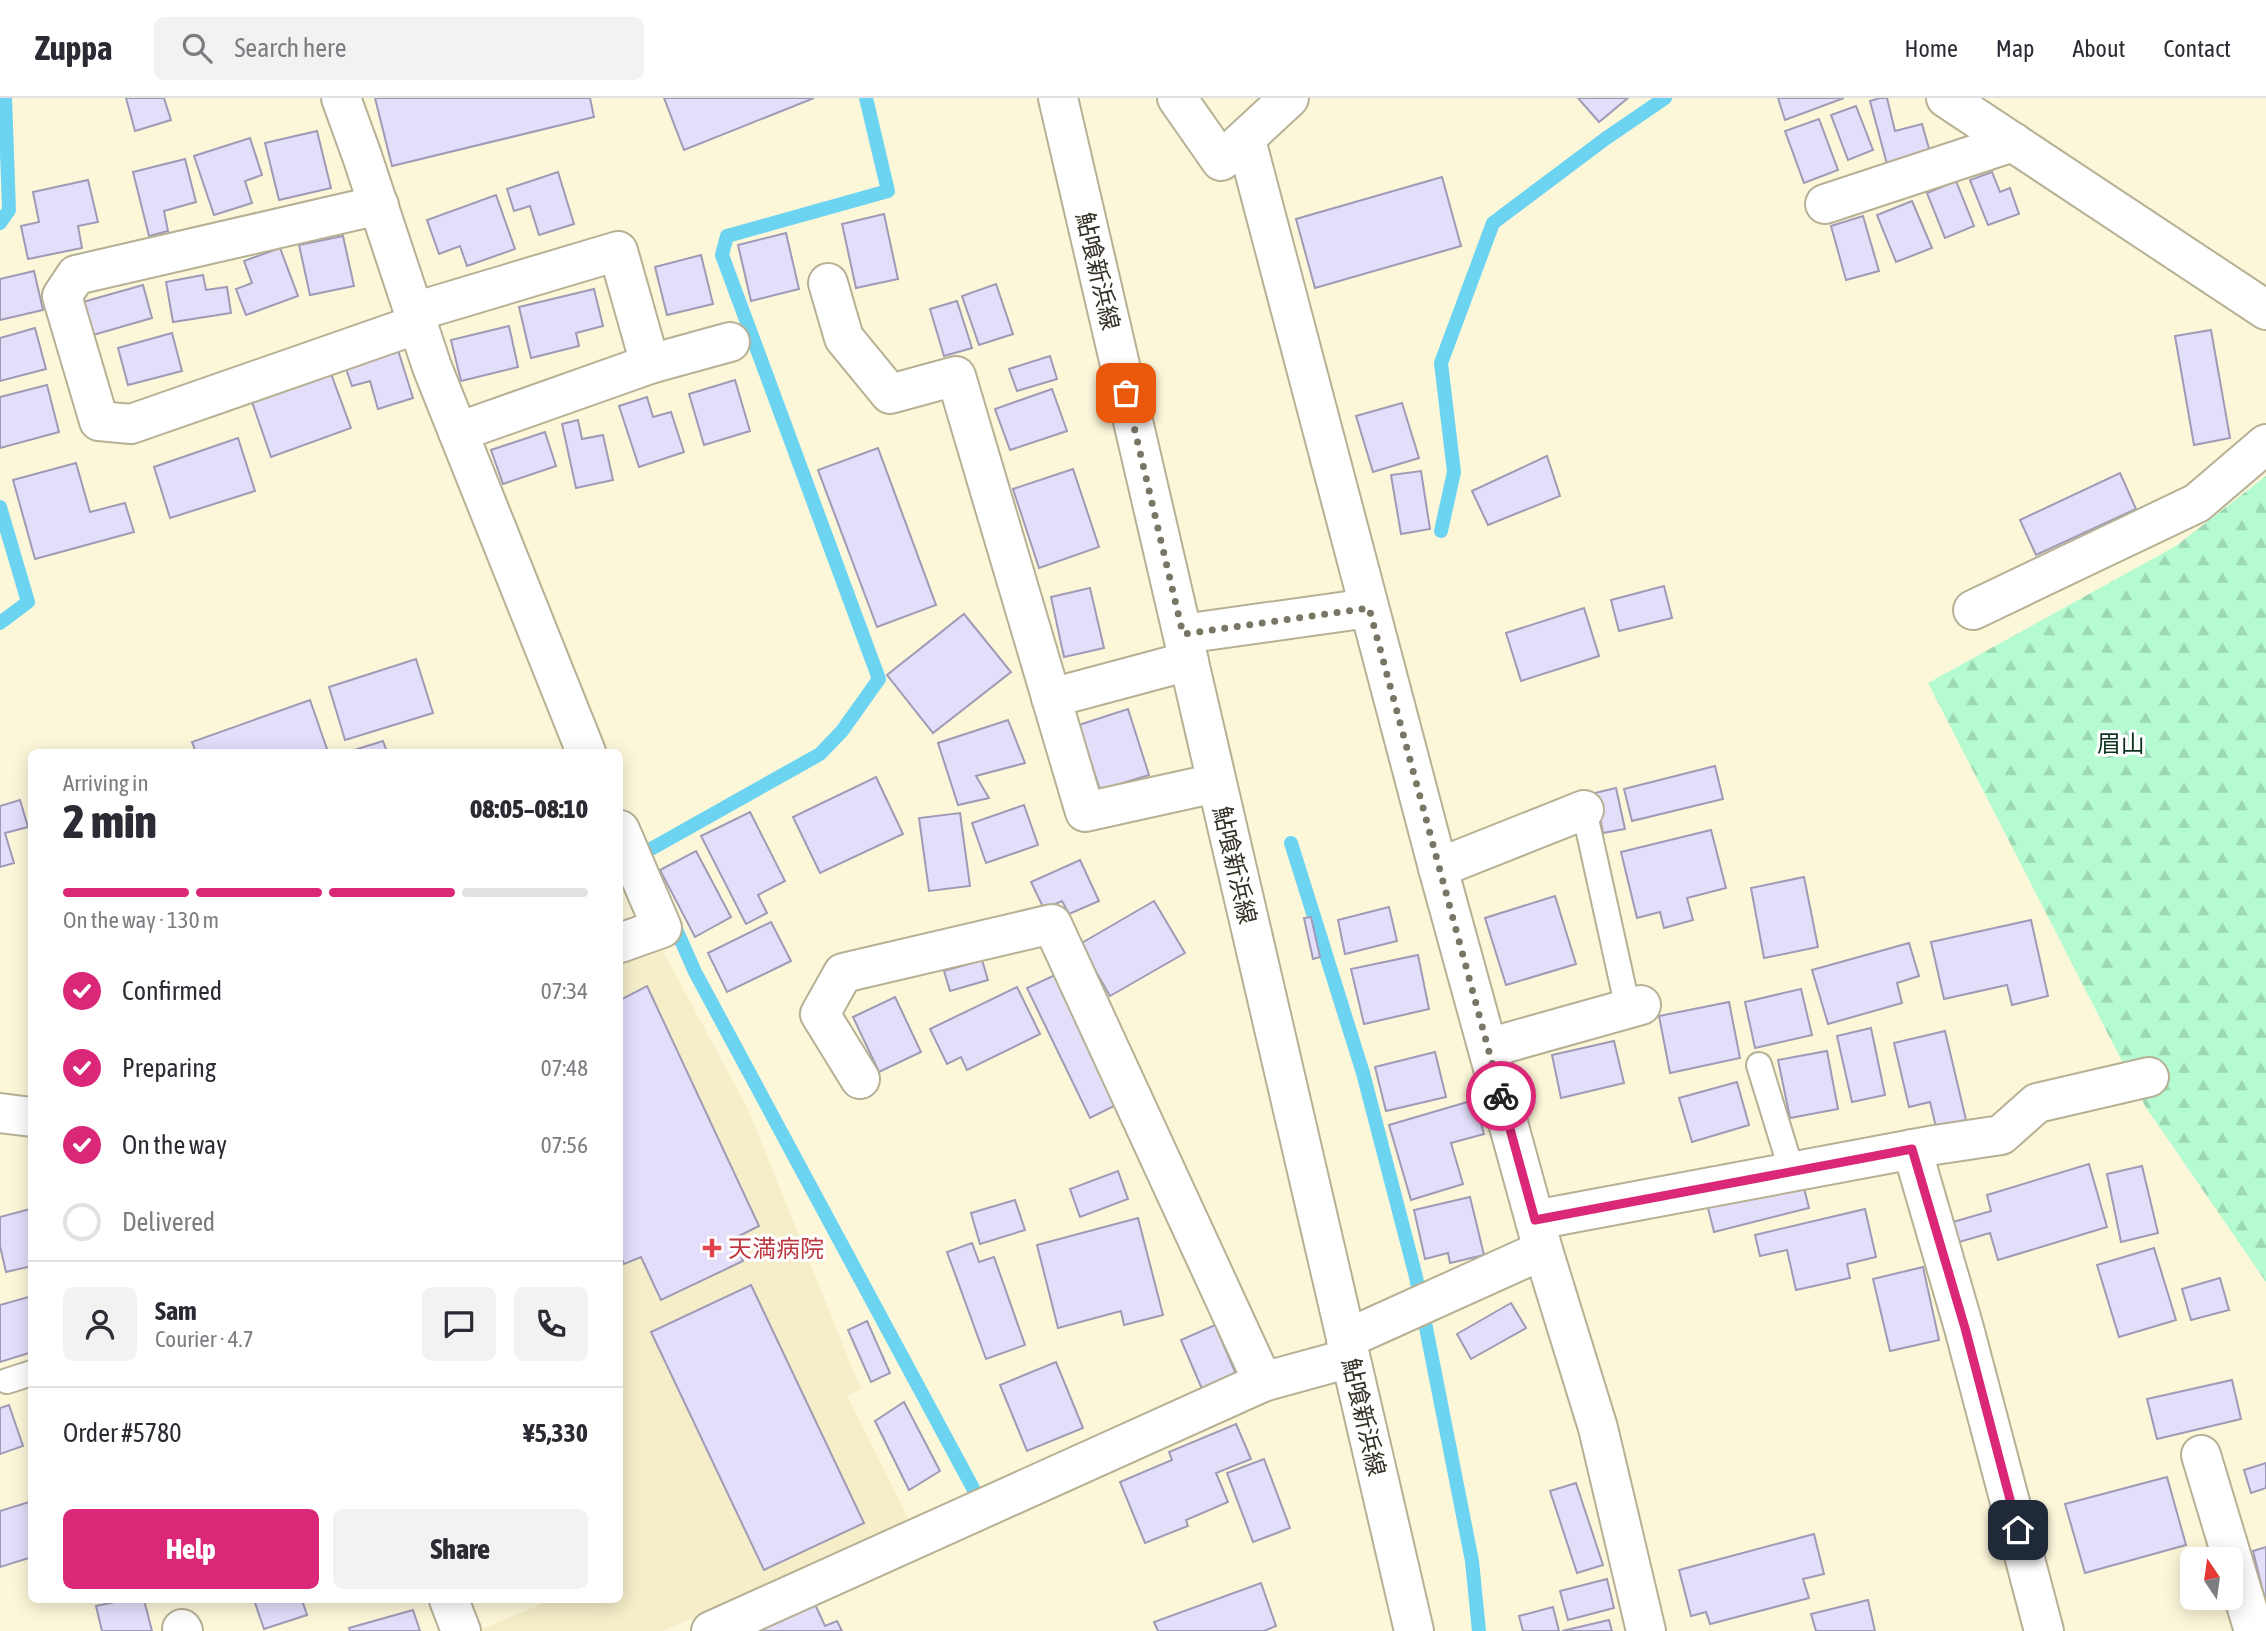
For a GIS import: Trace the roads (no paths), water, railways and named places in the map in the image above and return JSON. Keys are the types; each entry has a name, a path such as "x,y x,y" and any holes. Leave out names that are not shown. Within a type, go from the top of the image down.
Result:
{"street":[{"path":"341,98 432,367 585,749"},
{"name":"鮎喰新浜線","path":"1058,98 1414,1631"},
{"path":"1177,98 1221,161 1289,98"},
{"path":"1947,98 2266,310"},
{"path":"1246,140 1438,868 1539,1235 1598,1428 1646,1631"},
{"path":"1825,204 2013,142"},
{"path":"379,205 76,275 62,296 99,421 131,424 416,318 618,251 650,365"},
{"path":"828,283 836,340 890,394 956,376 1084,812 1216,783"},
{"path":"458,432 650,365 730,342"},
{"path":"1973,610 2197,503 2266,444"},
{"path":"1051,698 1186,647 1369,608"},
{"path":"1438,868 1584,810"},
{"path":"623,837 662,928 623,942"},
{"path":"860,1079 820,1014 843,973 1052,924 1263,1382"},
{"path":"1489,1048 1634,1007"},
{"path":"711,1631 1263,1382 1348,1349 1539,1235 1792,1172 2001,1135 2037,1103 2149,1077"},
{"path":"0,1113 28,1116"},
{"path":"1912,1149 1965,1328 2044,1631"},
{"path":"2201,1455 2254,1631"},
{"path":"450,1603 461,1631"}],"lane":[{"path":"1584,810 1634,1007"},
{"path":"1759,1066 1792,1172"},
{"path":"7,1381 28,1374"}],"waterway":[{"path":"0,223 9,210 5,98"},
{"path":"646,863 642,854 820,754 842,731 879,679 722,255 727,236 888,191 866,98"},
{"path":"1441,531 1454,472 1441,363 1493,223 1605,139 1665,98"},
{"path":"0,507 28,602 0,623"},
{"path":"1291,843 1363,1073 1416,1277 1472,1561 1479,1631"},
{"path":"672,920 695,972 974,1490"}],"place":[{"name":"天満病院","path":"712,1248"}],"park label":[{"name":"眉山","path":"2121,743"}]}
